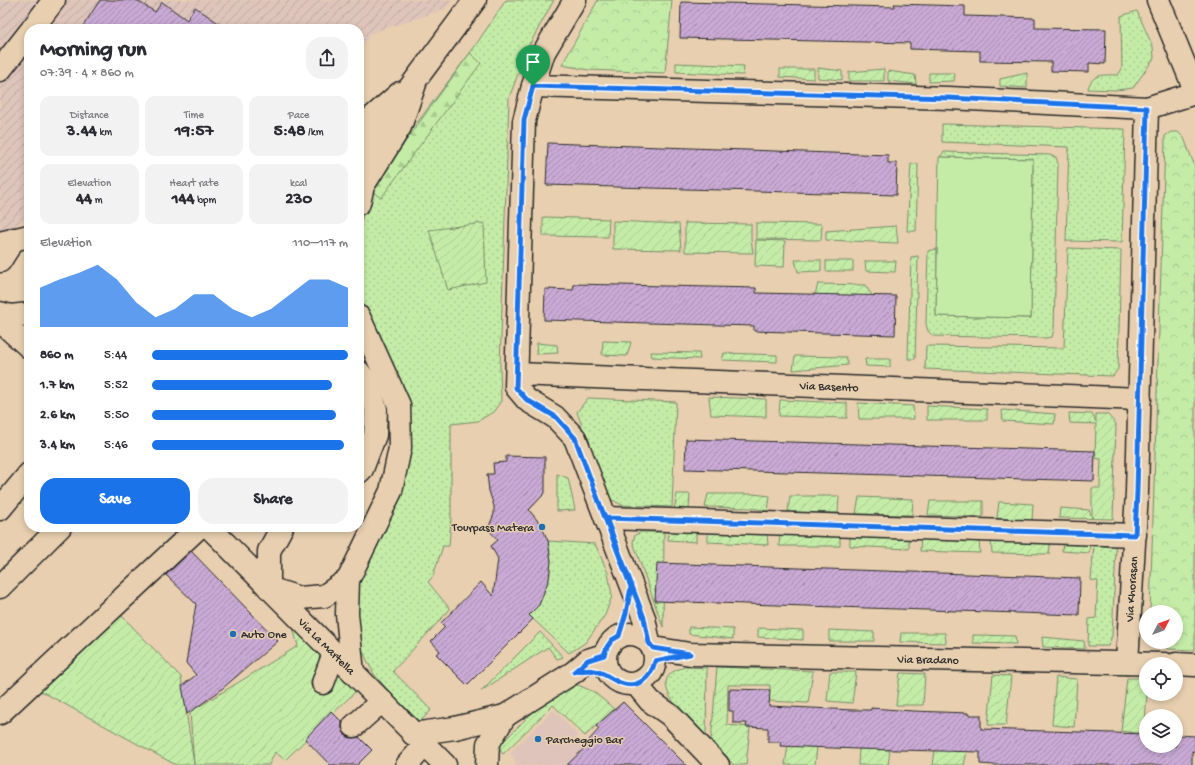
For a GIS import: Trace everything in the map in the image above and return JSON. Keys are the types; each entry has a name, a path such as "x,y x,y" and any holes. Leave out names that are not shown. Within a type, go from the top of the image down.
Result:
{"main road":[{"path":"36,24 54,0"},
{"path":"364,149 475,0"},
{"path":"575,0 544,52 524,120 516,388 527,400 556,417 575,438 644,618 650,701 670,715 718,765"},
{"path":"533,86 941,98 1147,108 1195,92 1158,0"},
{"path":"0,70 24,39"},
{"path":"364,125 417,78"},
{"path":"364,184 400,127 417,78"},
{"name":"Via Khorasan","path":"1127,663 1135,535 1140,399 1147,108"},
{"path":"0,262 14,239"},
{"path":"0,313 11,316 24,315"},
{"path":"0,321 24,343"},
{"path":"354,673 347,614 348,580 391,491 400,448 399,405 364,328"},
{"name":"Via Basento","path":"517,374 1140,399"},
{"path":"364,379 368,384 376,408 375,435 364,464"},
{"path":"0,509 24,480"},
{"path":"606,518 1135,535"},
{"path":"0,587 55,532"},
{"path":"0,713 20,704 194,532"},
{"name":"Via La Martella","path":"214,532 445,765"},
{"path":"279,532 269,551 269,588 299,598 324,596 348,580"},
{"path":"619,636 626,613 631,587"},
{"path":"612,678 607,672 604,663 604,655 612,640 619,636 635,634 643,637 648,663"},
{"path":"323,683 334,653"},
{"name":"Via Bradano","path":"648,663 690,654 1139,663"},
{"path":"407,765 419,739 455,728 505,716 574,672 588,660 604,655"},
{"path":"574,672 594,670 620,683 628,685 648,663"},
{"path":"1183,664 1195,665"},
{"path":"354,726 382,702"},
{"path":"487,765 488,744 505,716"}],"shaded area":[{"path":"0,0 452,0 445,9 371,33 364,44 364,24 24,24 24,221 6,230 0,231"},
{"path":"554,710 578,736 575,739 599,765 517,765 510,753"}],"green space":[{"path":"506,0 554,0 528,47 509,98 500,366 501,401 493,412 478,421 451,424 451,518 449,546 443,546 433,576 428,582 450,609 393,671 431,710 420,722 395,698 374,674 357,640 354,607 363,568 401,491 410,458 409,426 364,307 364,211 370,190 391,157 473,49"},
{"path":"598,0 672,0 665,73 589,70 562,65"},
{"path":"1137,11 1153,47 1154,58 1133,88 1116,90 1088,89 1092,80 1103,75 1118,75 1122,69 1121,16"},
{"path":"470,53 481,63 381,198 370,190"},
{"path":"676,63 744,66 743,75 676,72"},
{"path":"818,68 842,71 842,80 818,78"},
{"path":"780,69 814,69 814,79 780,77"},
{"path":"884,69 884,81 849,81 849,72"},
{"path":"888,71 915,75 916,84 888,81"},
{"path":"929,73 955,73 954,81 929,82"},
{"path":"1027,73 1027,88 1000,86 1000,79"},
{"path":"942,124 1125,129 1122,242 1066,241 1069,147 942,142"},
{"path":"1171,132 1178,132 1184,138 1195,167 1195,650 1168,649 1183,649 1183,605 1150,605 1165,136"},
{"path":"944,152 1049,155 1056,157 1058,164 1054,329 1052,337 933,336 928,331 926,324 928,251 937,249 936,316 1031,318 1033,159 940,157"},
{"path":"939,157 1033,159 1031,318 936,316"},
{"path":"911,164 918,164 916,231 907,231"},
{"path":"543,217 609,219 608,237 543,236"},
{"path":"613,221 679,224 681,250 613,249"},
{"path":"484,223 486,282 448,290 429,230"},
{"path":"685,223 751,224 753,253 685,252"},
{"path":"756,223 822,224 821,240 756,239"},
{"path":"896,226 898,243 826,240 826,231"},
{"path":"756,240 785,241 784,267 755,266"},
{"path":"1068,248 1121,250 1118,369 1113,376 925,369 926,346 1064,348"},
{"path":"918,256 915,359 908,359 911,257"},
{"path":"795,260 821,260 821,271 798,272"},
{"path":"826,261 853,261 853,271 826,271"},
{"path":"865,261 896,261 895,272 866,271"},
{"path":"818,284 865,285 873,297 815,295"},
{"path":"603,341 631,342 627,356 602,355"},
{"path":"537,343 557,345 558,353 536,354"},
{"path":"651,352 699,353 700,359 652,357"},
{"path":"724,353 777,355 777,362 722,360"},
{"path":"795,356 846,357 848,365 793,370"},
{"path":"865,359 890,359 890,367 866,366"},
{"path":"709,397 766,399 766,417 711,415"},
{"path":"588,398 676,402 672,507 622,505 607,497 577,412"},
{"path":"780,400 847,403 847,418 779,416"},
{"path":"858,403 913,406 914,419 859,419"},
{"path":"927,406 987,409 987,420 927,420"},
{"path":"1002,410 1055,414 1054,424 1003,421"},
{"path":"1069,413 1092,414 1096,422 1096,414 1107,414 1116,424 1113,519 1059,518 1060,508 1089,510 1092,518 1092,488 1100,488 1101,459 1095,458 1096,424 1070,423"},
{"path":"557,474 568,478 575,510 557,511"},
{"path":"677,494 690,494 689,509 674,510"},
{"path":"708,494 753,494 770,496 768,511 752,508 705,507"},
{"path":"790,496 839,496 838,513 788,512"},
{"path":"859,497 913,499 912,515 856,514"},
{"path":"930,501 983,501 983,517 928,515"},
{"path":"999,502 1033,504 1032,521 997,518"},
{"path":"669,530 696,530 696,542 668,540"},
{"path":"641,532 664,532 663,627 633,542 635,535"},
{"path":"708,532 767,534 768,545 708,542"},
{"path":"780,534 840,534 840,546 779,546"},
{"path":"850,536 909,539 909,549 850,546"},
{"path":"921,537 979,540 980,553 920,551"},
{"path":"991,540 1050,544 1049,554 992,553"},
{"path":"548,541 595,544 608,573 612,596 605,615 585,643 569,653 529,615 539,605 549,579 551,561"},
{"path":"1063,542 1090,543 1089,553 1062,551"},
{"path":"1094,544 1116,548 1112,636 1108,646 1088,646 1089,619 1096,618 1098,581 1091,580"},
{"path":"119,613 181,677 194,764 190,712 298,646 293,627 356,691 285,760 275,752 269,765 176,765 30,685"},
{"path":"689,627 733,629 733,639 689,634"},
{"path":"758,628 803,630 803,640 758,637"},
{"path":"829,630 874,632 874,641 829,641"},
{"path":"540,632 563,657 557,659 548,647 481,691"},
{"path":"901,633 945,633 946,643 900,642"},
{"path":"973,635 1015,636 1016,644 973,643"},
{"path":"1042,637 1084,641 1085,649 1043,647"},
{"path":"686,667 707,668 706,737 680,710 672,700 667,689 667,680 672,672"},
{"path":"717,667 813,671 808,703 769,701 770,685 728,685 727,725 750,727 746,765 734,765 711,742"},
{"path":"830,672 856,672 852,703 827,701"},
{"path":"900,673 925,674 923,705 896,705"},
{"path":"993,675 1011,676 1006,725 988,725"},
{"path":"1056,677 1077,679 1074,727 1052,725"},
{"path":"1127,678 1139,678 1139,701 1146,701 1146,709 1139,709 1139,733 1121,731"},
{"path":"578,685 594,692 614,709 585,736 553,705 503,754 498,747 525,720 555,695"},
{"path":"788,746 817,747 815,765 785,765"},
{"path":"859,749 890,750 888,765 858,765"},
{"path":"935,750 967,751 964,765 933,765"}],"building":[{"path":"100,0 136,0 155,12 162,2 187,20 195,7 220,24 84,24"},
{"path":"681,2 895,7 894,4 965,6 965,16 1035,18 1035,28 1106,29 1105,64 1089,63 1089,72 1051,71 1051,62 980,61 980,51 910,49 910,43 680,38"},
{"path":"548,143 888,155 888,163 897,163 896,195 546,185"},
{"path":"574,284 756,288 756,293 896,296 895,335 754,331 754,326 544,320 545,289 573,290"},
{"path":"686,439 1095,451 1094,481 685,469"},
{"path":"506,456 545,457 545,493 529,510 541,525 548,541 551,561 549,579 539,605 529,615 533,619 467,685 436,654 440,651 431,641 445,627 441,623 481,582 493,596 498,559 491,546 498,540 488,529 494,514 494,506 489,491 487,474 494,474 493,463 506,462"},
{"path":"191,551 278,641 217,693 187,714 182,686 196,675 186,663 196,604 166,575"},
{"path":"657,563 1080,578 1079,615 655,601"},
{"path":"729,689 770,690 769,706 853,710 871,710 871,708 968,713 968,715 981,715 981,729 1139,734 1139,753 1183,753 1183,735 1195,736 1195,752 1192,751 1192,765 980,764 980,752 780,746 781,742 768,742 768,728 746,727 747,723 733,723 733,711 729,711"},
{"path":"623,702 686,765 567,765 591,742 589,740 599,729 596,726"},
{"path":"331,711 342,722 342,728 345,735 350,738 359,737 372,750 357,765 330,765 305,739"}],"place":[{"name":"Tourpass Matera","path":"542,527"},
{"name":"Auto One","path":"233,634"},
{"name":"Parcheggio Bar","path":"538,739"}],"route":[{"path":"533,86 949,98 1147,108 1135,535 606,518 644,618 649,643 653,648 690,654 655,661 649,676 636,684 628,685 620,683 594,670 574,672 588,660 604,655 612,640 619,636 626,613 631,587 575,438 556,417 527,400 516,388 524,120 533,86"}]}
